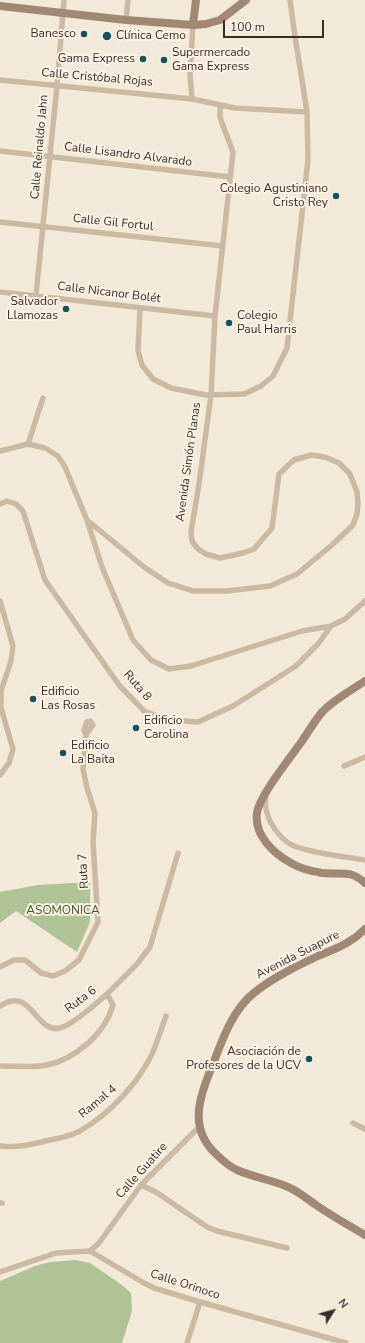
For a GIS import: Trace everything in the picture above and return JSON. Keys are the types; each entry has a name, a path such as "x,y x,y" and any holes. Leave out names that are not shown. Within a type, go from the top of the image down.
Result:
{"street":[{"name":"Calle Reinaldo Jahn","path":"36,295 44,226 64,0"},
{"path":"126,20 128,0"},
{"path":"192,99 190,74 196,0"},
{"path":"2,4 62,13 193,25 206,24 220,20 246,0"},
{"path":"140,308 138,351 142,365 153,379 171,388 206,395 244,394 261,386 273,376 287,348 308,160 307,112 290,0"},
{"name":"Calle Cristóbal Rojas","path":"0,80 192,99 235,108 307,112"},
{"name":"Avenida Simón Planas","path":"87,520 144,567 168,583 193,592 227,591 270,586 297,574 332,545 353,525 357,514 357,492 350,474 339,463 325,457 311,455 294,460 279,474 272,528 254,549 220,558 206,554 198,549 192,541 191,532 211,395 216,316 233,152 220,117 220,105"},
{"name":"Calle Lisandro Alvarado","path":"0,151 230,177"},
{"name":"Calle Gil Fortul","path":"0,222 223,246"},
{"name":"Calle Nicanor Bolét","path":"0,292 216,316"},
{"path":"28,444 43,398"},
{"path":"0,451 28,444 45,448 58,456 65,467 87,520 102,567 133,640 151,660 169,669 191,666 302,630 331,626"},
{"name":"Ruta 8","path":"0,504 7,501 16,504 23,511 45,580 119,685 145,712 171,720 198,722 233,706 296,666 318,644 331,626 345,619 365,602"},
{"path":"0,601 12,646 11,661 1,691 2,708 13,749 9,763 0,776"},
{"path":"365,681 340,696 322,712 267,791 258,806 257,814 257,823 265,842 272,850 290,863 300,868 323,873 348,873 356,876 365,883"},
{"name":"Ruta 7","path":"0,967 14,960 25,960 41,972 53,976 65,971 79,960 98,922 93,842 95,813 83,769 86,735"},
{"path":"344,766 365,757"},
{"path":"267,791 265,801 267,815 275,830 288,843 304,850 365,860"},
{"path":"107,994 137,964 150,946 178,852"},
{"name":"Avenida Suapure","path":"365,929 351,941 270,981 255,992 241,1006 227,1030 206,1081 199,1106 199,1127 211,1149 230,1166 289,1187 341,1222 365,1235"},
{"name":"Ruta 6","path":"0,1006 6,1002 18,1001 28,1006 42,1023 51,1028 59,1028 67,1024 107,994 113,1005 110,1015 97,1033 78,1051 56,1062 45,1065 0,1066"},
{"name":"Ramal 4","path":"0,1146 20,1146 59,1138 79,1131 98,1118 128,1090 140,1074 151,1056 166,1016"},
{"path":"353,1123 365,1129"},
{"name":"Calle Guatire","path":"90,1251 99,1243 141,1185 199,1127"},
{"path":"141,1185 156,1192 207,1228 287,1248"},
{"path":"0,1272 56,1253 90,1251"},
{"name":"Calle Orinoco","path":"90,1251 144,1284 200,1302 346,1343"},
{"path":"187,1343 200,1302"}],"green space":[{"name":"ASOMONICA","path":"90,882 90,922 77,952 16,911 0,923 0,892 38,885"},
{"path":"76,1260 90,1263 131,1293 132,1311 122,1343 0,1343 0,1281 35,1266 50,1262"}],"place":[{"name":"Banesco","path":"84,34"},
{"name":"Clínica Cemo","path":"107,36"},
{"name":"Gama Express","path":"143,59"},
{"name":"Supermercado Gama Express","path":"164,60"},
{"name":"Colegio Agustiniano Cristo Rey","path":"336,196"},
{"name":"Salvador Llamozas","path":"66,309"},
{"name":"Colegio Paul Harris","path":"229,323"},
{"name":"Edificio Las Rosas","path":"33,699"},
{"name":"Edificio Carolina","path":"136,728"},
{"name":"Edificio La Baita","path":"63,753"},
{"name":"Asociación de Profesores de la UCV","path":"309,1059"}]}
